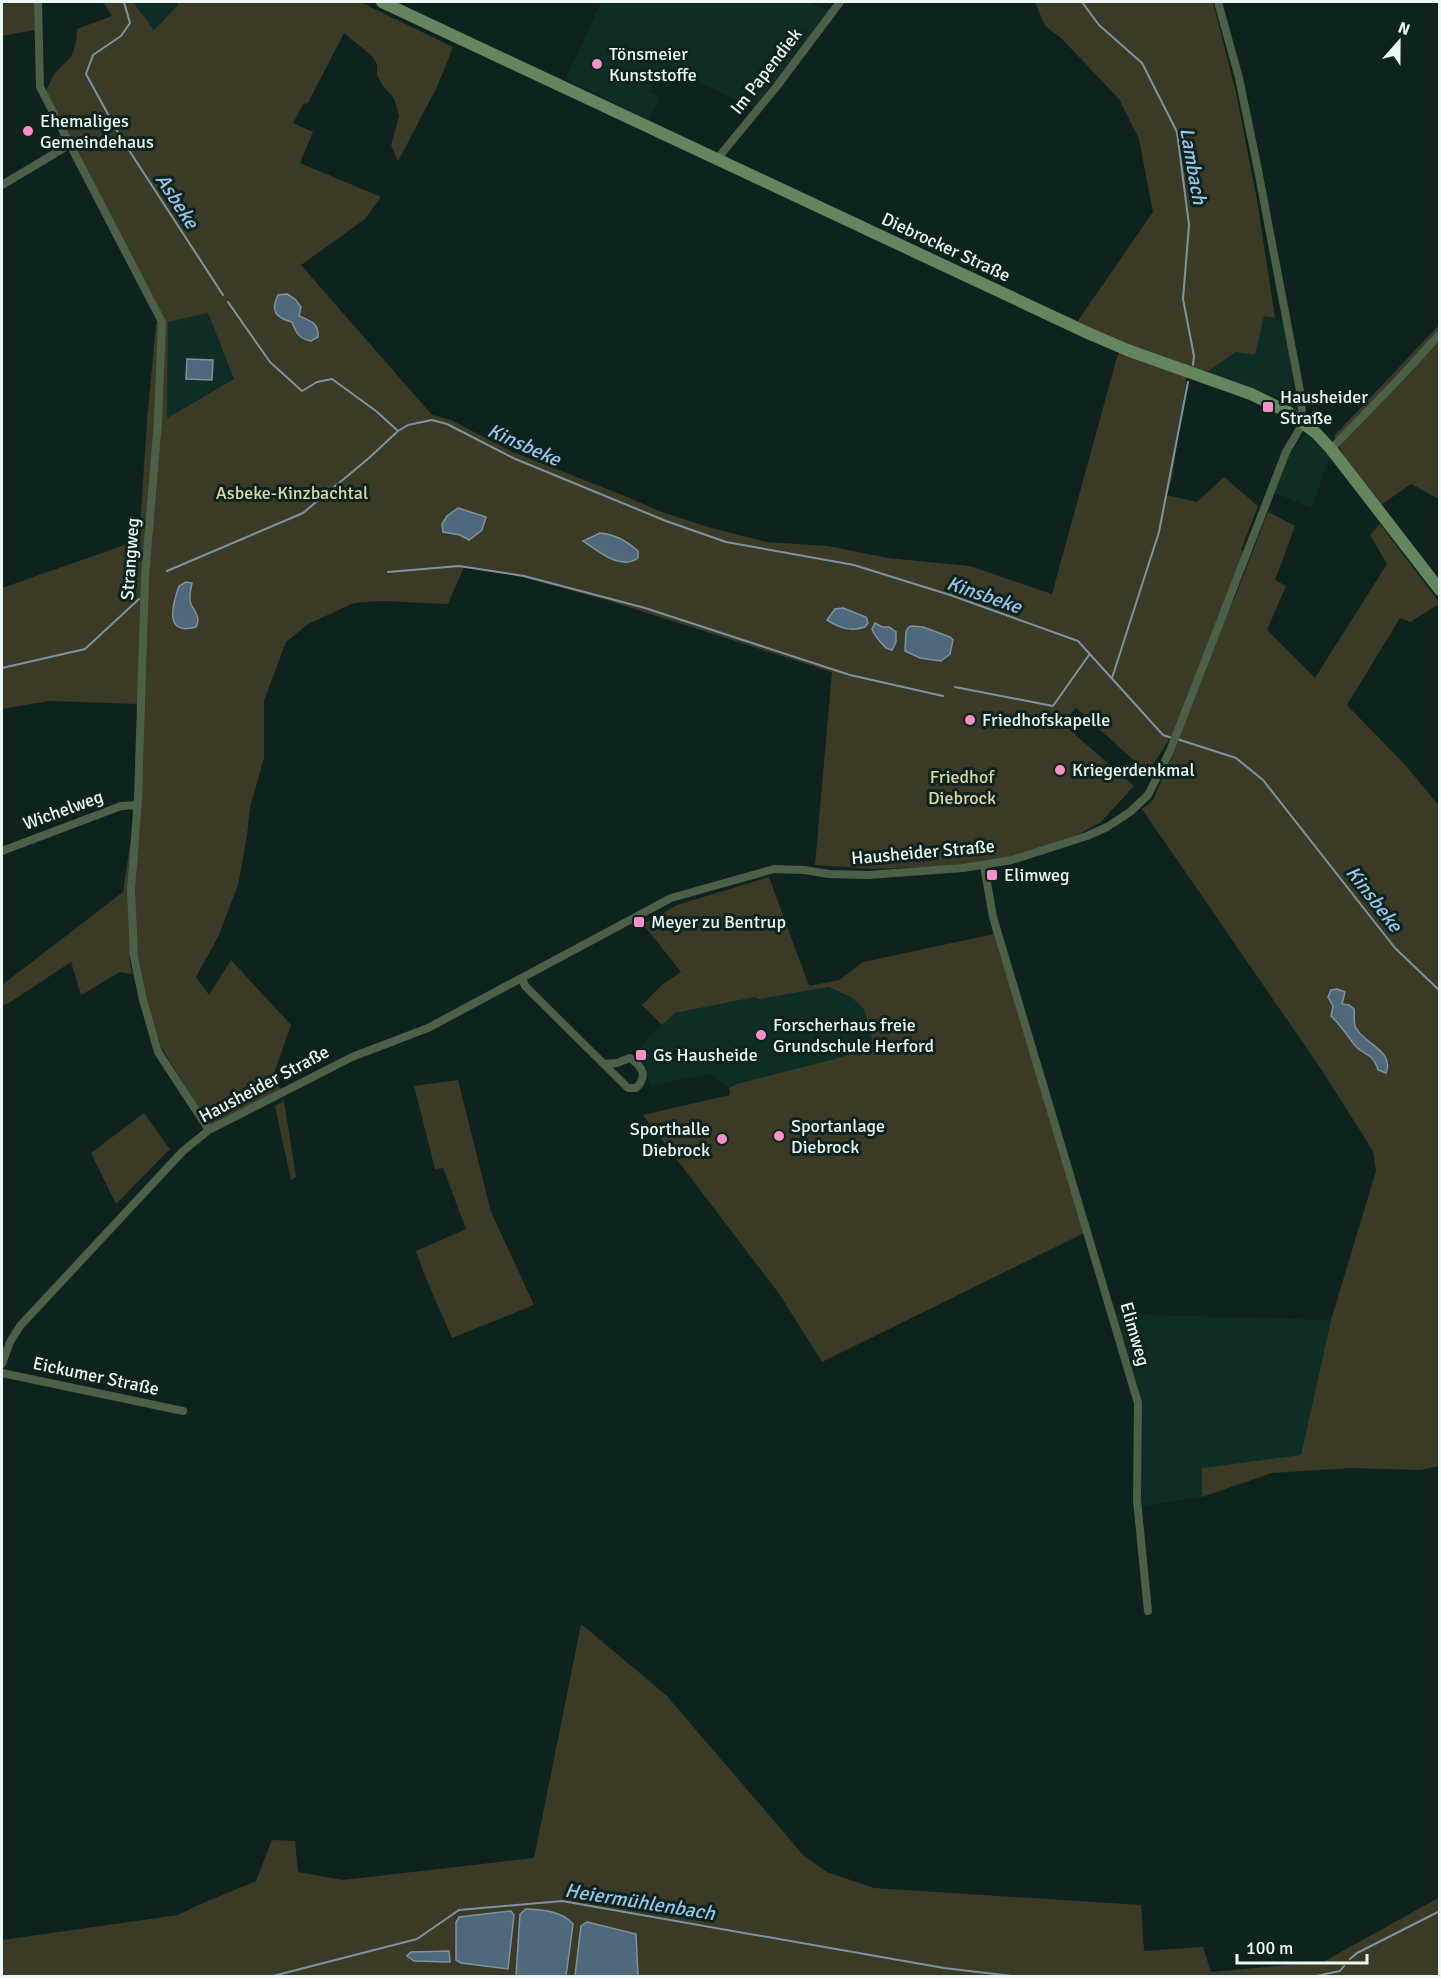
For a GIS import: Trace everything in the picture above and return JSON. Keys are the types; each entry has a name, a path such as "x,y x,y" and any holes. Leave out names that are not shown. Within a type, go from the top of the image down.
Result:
{"main road":[{"name":"Diebrocker Straße","path":"382,2 1090,334 1130,351 1251,394 1281,408 1304,423 1331,448 1440,590"}],"street":[{"name":"Strangweg","path":"38,2 40,87 162,322 158,421 145,577 137,805 131,890 134,957 143,1000 158,1052 209,1130"},
{"name":"Im Papendiek","path":"718,160 840,2"},
{"path":"1218,2 1239,78 1258,170 1297,368 1304,423"},
{"path":"2,185 69,145"},
{"path":"1331,448 1440,334"},
{"name":"Hausheider Straße","path":"2,1364 10,1342 20,1326 183,1151 209,1130 352,1057 428,1028 671,898 756,873 787,868 829,874 868,874 984,866 1054,848 1087,836 1116,822 1130,812 1148,795 1170,751 1286,452 1304,423"},
{"name":"Wichelweg","path":"2,851 120,806 137,805"},
{"name":"Elimweg","path":"984,866 993,917 1138,1403 1137,1500 1148,1611"},
{"path":"522,978 525,986 628,1088 636,1088 642,1082 644,1073 639,1065 630,1058 617,1063 604,1064"},
{"name":"Eickumer Straße","path":"2,1373 183,1411"}],"shaded area":[{"path":"133,2 178,2 178,5 154,30"},
{"path":"601,2 807,2 830,11 754,108 662,65 650,92 660,98 649,120 566,79"},
{"path":"208,313 234,379 166,418 168,321"},
{"path":"1264,316 1275,318 1286,325 1293,375 1292,388 1286,397 1278,397 1207,372 1236,352"},
{"path":"1306,432 1330,457 1312,508 1274,493 1287,457"},
{"name":"Forscherhaus freie Grundschule Herford","path":"855,977 874,1046 729,1088 709,1074 650,1086 641,1045 675,1013"},
{"path":"1114,1314 1331,1320 1301,1455 1203,1468 1202,1497 1141,1506 1142,1411"}],"green space":[{"path":"2,2 34,2 35,30 2,36"},
{"name":"Asbeke-Kinzbachtal","path":"103,2 133,2 154,30 178,5 178,2 360,2 453,47 437,87 398,161 391,145 399,116 394,98 377,75 377,64 372,56 344,33 308,103 303,104 293,123 313,132 300,163 381,197 365,219 301,265 432,415 451,420 513,452 659,511 708,527 766,542 828,546 888,558 970,566 1052,594 1117,357 1125,343 1077,322 1153,212 1139,139 1119,99 1061,38 1045,26 1035,2 1213,2 1236,92 1257,200 1275,318 1264,316 1255,355 1236,352 1207,372 1188,368 1172,479 1167,495 1197,502 1224,477 1258,506 1241,550 1244,552 1229,599 1233,602 1268,512 1295,526 1275,580 1286,586 1267,630 1315,678 1387,564 1370,535 1380,524 1439,602 1410,622 1400,618 1347,705 1407,767 1439,806 1439,1466 1420,1470 1351,1468 1272,1473 1202,1497 1202,1468 1301,1455 1331,1320 1376,1171 1373,1151 1321,1069 1142,809 1153,800 1179,740 1170,738 1148,773 1076,708 1062,723 1134,786 1101,822 1081,833 1013,858 977,865 872,869 815,865 832,672 613,602 522,577 464,567 448,604 382,601 354,603 308,624 286,642 264,701 264,758 250,807 238,885 219,935 196,977 209,995 231,960 291,1025 273,1076 281,1089 211,1127 161,1047 158,1037 154,1037 134,957 129,957 132,974 120,972 81,995 71,962 9,1003 2,1005 2,985 123,892 136,805 138,704 49,701 2,709 2,588 139,540 147,421 156,324 159,319 45,93 54,74 71,57 76,43 77,29 112,16","holes":["208,313 234,379 167,418 168,322"]},
{"path":"1439,325 1439,499 1411,484 1381,505 1344,456 1334,436"},
{"path":"769,877 809,986 839,980 863,962 994,934 1084,1233 822,1362 780,1295 643,1115 730,1095 729,1088 737,1084 838,1058 874,1046 864,1009 851,997 829,987 759,999 755,997 675,1013 662,1025 642,1005 663,984 681,972 643,924 677,905"},
{"path":"458,1080 491,1212 534,1305 452,1338 416,1251 466,1229 443,1168 435,1169 414,1086"},
{"path":"284,1101 296,1177 291,1180 275,1106"},
{"path":"144,1113 170,1149 116,1204 91,1153"},
{"path":"581,1624 666,1695 804,1856 827,1872 874,1888 1141,1905 1144,1951 1203,1947 1211,1972 1323,1962 1440,1897 1439,1976 638,1976 636,1934 581,1926 575,1976 566,1976 573,1924 543,1910 526,1909 520,1914 516,1976 2,1976 2,1940 178,1915 256,1881 272,1840 295,1841 298,1872 343,1880 534,1858"}],"water":[{"path":"287,294 301,307 299,316 316,326 318,337 311,341 304,339 292,322 278,316 275,305 278,295"},
{"path":"187,359 213,360 212,380 186,379"},
{"path":"458,508 486,517 482,530 469,540 460,535 443,532 442,524 447,516"},
{"path":"600,533 616,537 630,545 638,551 638,558 624,562 617,561 583,541"},
{"path":"186,582 192,583 190,602 198,621 196,627 186,629 175,623 173,610 179,586"},
{"path":"843,608 866,617 868,623 865,627 850,629 827,620 835,609"},
{"path":"875,623 882,627 889,627 896,632 896,642 892,650 886,648 874,634 872,629"},
{"path":"911,626 923,627 950,637 953,640 950,654 941,661 920,658 905,651 906,632"},
{"path":"1337,989 1345,992 1342,1004 1354,1009 1355,1026 1360,1034 1383,1053 1388,1065 1386,1073 1378,1070 1373,1060 1356,1047 1331,1016 1333,1006 1328,997 1331,990"},
{"path":"526,1909 558,1914 573,1924 566,1976 516,1976 520,1914"},
{"path":"511,1911 514,1915 508,1969 461,1963 456,1960 456,1922 459,1917"},
{"path":"587,1922 636,1934 638,1976 575,1976 581,1926"},
{"path":"449,1951 450,1962 414,1961 407,1956 411,1952"}],"waterway":[{"name":"Asbeke","path":"124,2 130,23 121,36 93,55 86,74 121,138 223,295"},
{"name":"Lambach","path":"1082,2 1099,25 1142,63 1177,132 1189,225 1183,299 1194,356 1193,365"},
{"name":"Asbeke","path":"228,302 270,362 302,391 317,382 332,379 376,411 398,431"},
{"name":"Lambach","path":"1112,678 1159,532 1188,382"},
{"name":"Kinsbeke","path":"167,571 303,513 398,431 408,425 432,420 447,424 513,458 666,521 726,542 854,565 950,595 1078,641 1163,735 1172,738"},
{"path":"388,572 459,566 524,576 645,608 850,675 943,696"},
{"path":"2,668 85,649 139,599"},
{"path":"955,687 1053,706 1089,655"},
{"name":"Kinsbeke","path":"1177,739 1236,758 1263,780 1395,948 1440,991"},
{"name":"Heiermühlenbach","path":"273,1976 417,1939 459,1910 562,1901 944,1968 1012,1976"},
{"name":"Heiermühlenbach","path":"1350,1959 1357,1953 1440,1911"},
{"name":"Heiermühlenbach","path":"1316,1976 1340,1971 1344,1966"}],"place":[{"name":"Tönsmeier Kunststoffe","path":"597,64"},
{"name":"Ehemaliges Gemeindehaus","path":"28,131"},
{"name":"Hausheider Straße","path":"1268,407"},
{"name":"Friedhofskapelle","path":"970,720"},
{"name":"Kriegerdenkmal","path":"1060,770"},
{"name":"Elimweg","path":"992,875"},
{"name":"Meyer zu Bentrup","path":"639,922"},
{"name":"Forscherhaus freie Grundschule Herford","path":"761,1035"},
{"name":"Gs Hausheide","path":"641,1055"},
{"name":"Sportanlage Diebrock","path":"779,1136"},
{"name":"Sporthalle Diebrock","path":"722,1139"}],"park label":[{"name":"Friedhof Diebrock","path":"962,787"}]}
